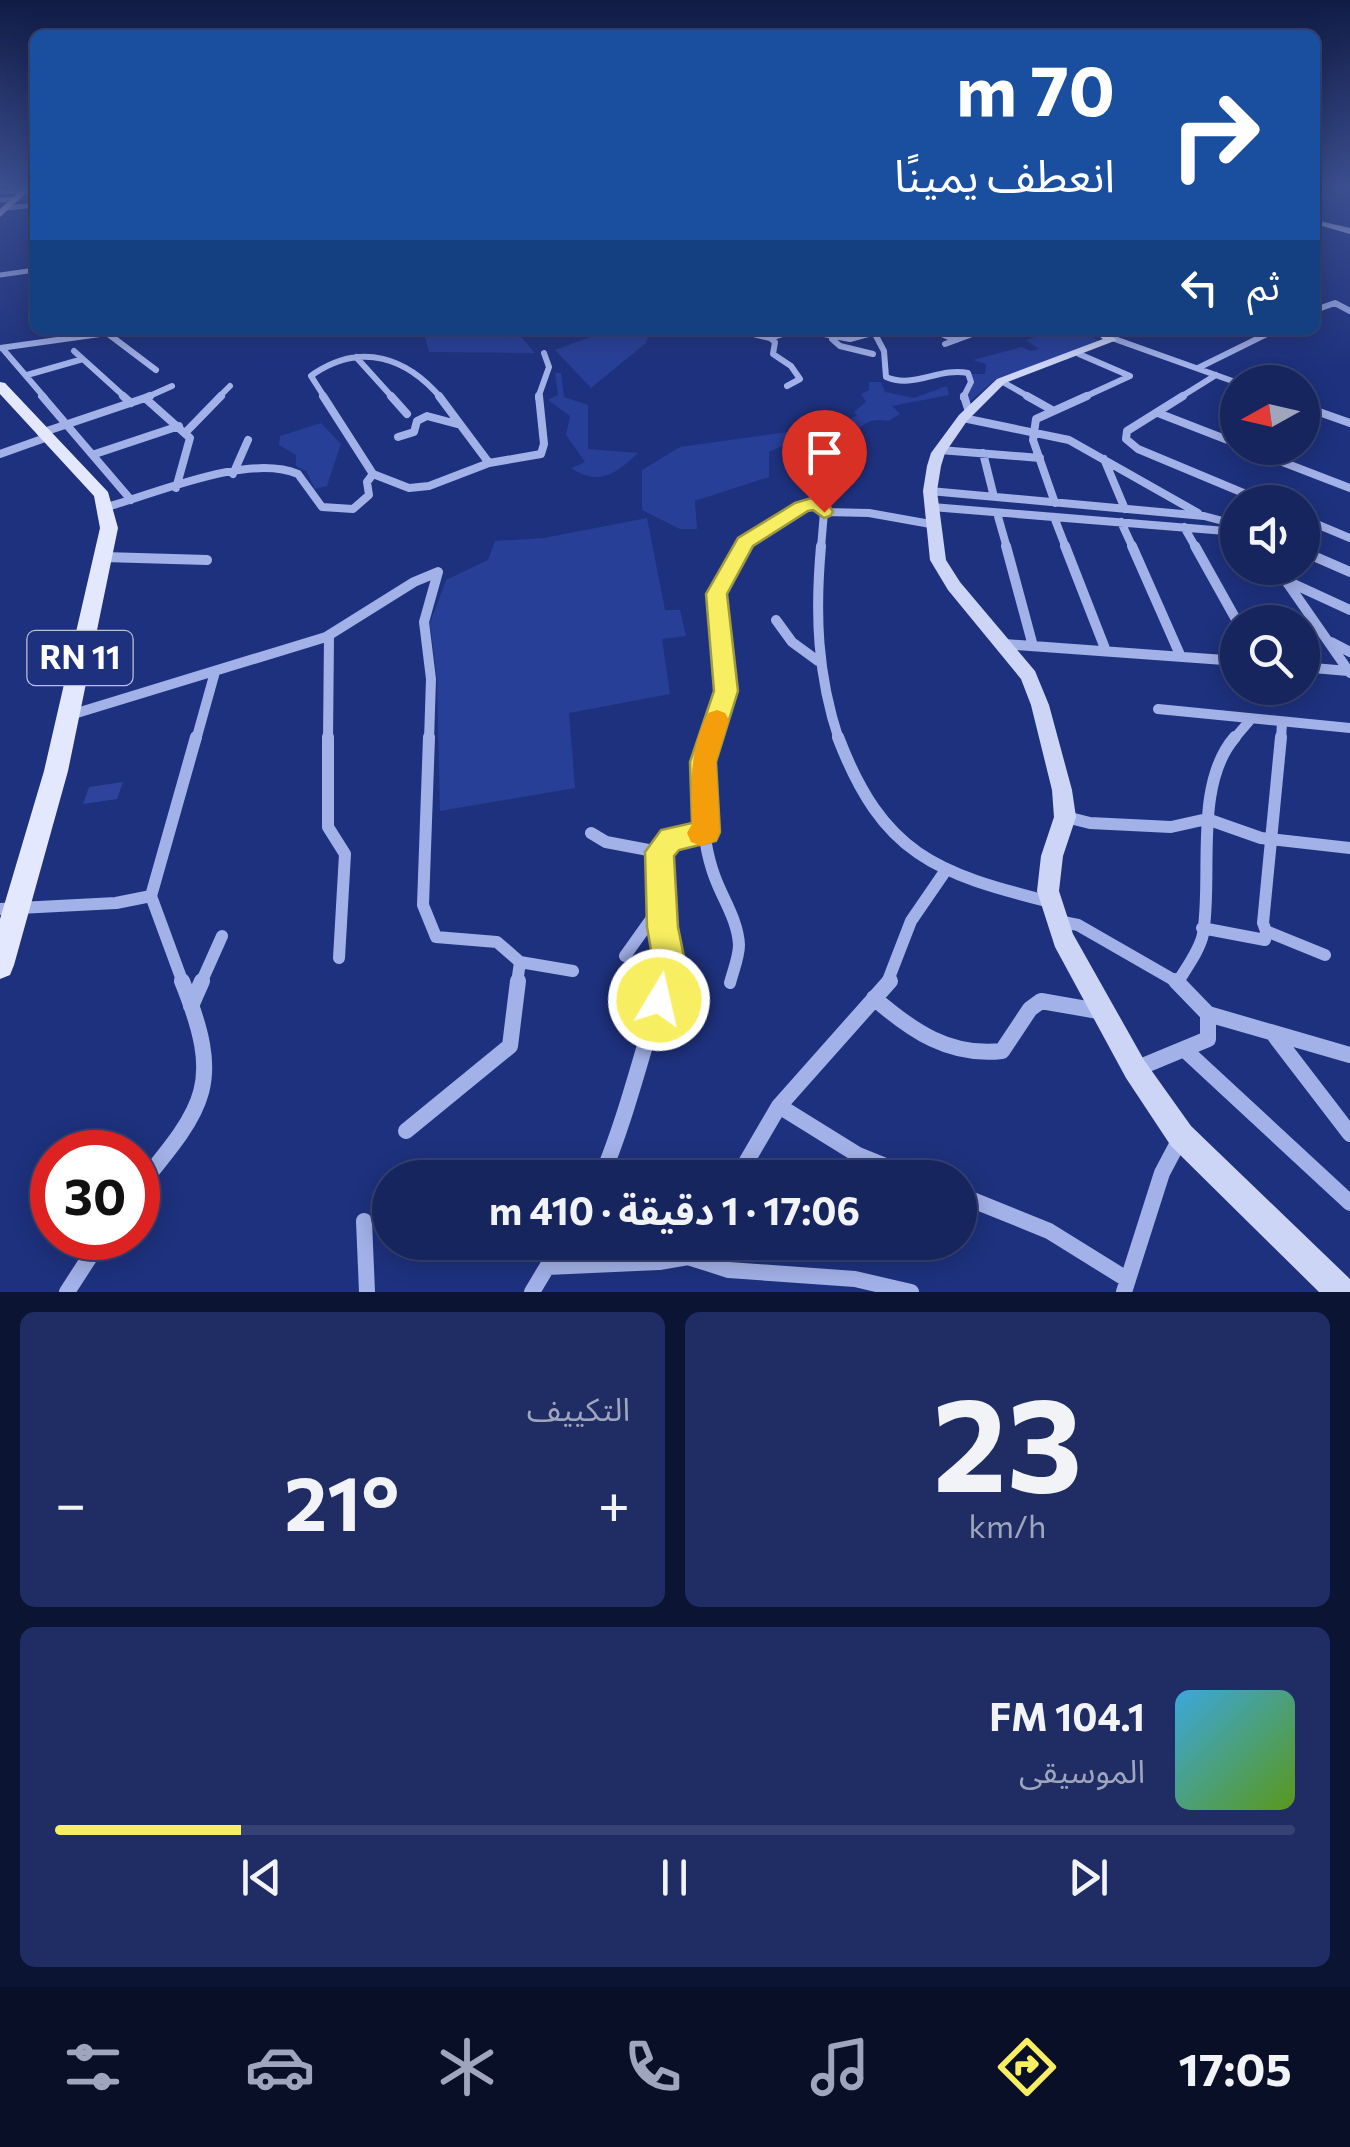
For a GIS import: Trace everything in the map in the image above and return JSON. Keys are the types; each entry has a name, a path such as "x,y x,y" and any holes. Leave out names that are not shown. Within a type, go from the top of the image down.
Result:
{"main road":[{"path":"0,386 102,495 106,507"},
{"name":"RN 11","path":"0,965 10,909 56,771 104,557 109,528 106,507"}],"street":[{"path":"0,275 30,271"},
{"path":"1320,308 1343,299"},
{"path":"1334,302 1350,312"},
{"path":"1,348 102,335"},
{"path":"111,335 156,370"},
{"path":"758,335 775,342 773,354 800,378 788,386"},
{"path":"770,338 781,335"},
{"path":"820,335 854,335"},
{"path":"878,335 886,377 893,382 950,371 968,373 971,382 963,397 966,415"},
{"path":"944,335 956,340"},
{"path":"945,344 970,335"},
{"path":"1105,335 1112,340 1001,381 966,415 940,450 933,507 938,560 954,586 1029,676 1040,705 1065,817 1052,856 1048,891 1053,911 1104,1012 1181,1136 1340,1292"},
{"path":"1107,335 1220,376"},
{"path":"1198,368 1265,335"},
{"path":"832,338 840,346 873,354"},
{"path":"1,348 131,500"},
{"path":"74,351 132,403"},
{"path":"488,463 439,394 411,366 390,358 356,356 319,368 311,376 366,458 372,474 409,488 429,486 488,463 540,454 544,444 538,402 549,367 544,353"},
{"path":"1054,503 1032,431 1036,419 1129,377 1079,354"},
{"path":"356,356 407,414"},
{"path":"28,375 83,359"},
{"path":"1216,375 1128,430 1127,442 1226,485"},
{"path":"1001,381 1052,410"},
{"path":"0,454 67,424 172,386"},
{"path":"95,454 183,429 230,386"},
{"path":"145,398 183,429 189,446 176,488"},
{"path":"1320,412 1350,423"},
{"path":"1158,413 1220,437"},
{"path":"966,415 1069,440 1220,522"},
{"path":"398,437 414,432 417,421 428,416 457,424"},
{"path":"233,474 248,440"},
{"path":"822,442 807,458 804,472 805,482 821,507 818,661 842,742 873,806 914,852 946,870 1053,911 1178,982 1208,1014 1350,1055"},
{"path":"940,450 1040,458"},
{"path":"983,454 994,497"},
{"path":"1104,458 1125,509"},
{"path":"1290,465 1350,488"},
{"path":"106,507 268,468 295,470 311,501 341,510 366,501 368,476 372,474"},
{"path":"730,984 740,946 731,911 716,882 706,832 703,762 726,691 716,594 745,542 801,507 868,513 994,497 1204,516"},
{"path":"933,507 1220,529"},
{"path":"997,513 1033,646"},
{"path":"1054,517 1106,651"},
{"path":"1121,522 1181,657"},
{"path":"1320,526 1348,534"},
{"path":"1184,528 1228,605"},
{"path":"104,557 207,560"},
{"path":"1320,559 1350,572"},
{"path":"66,716 329,636 370,614 426,574 438,572 424,622 431,679 423,906 436,936 497,942 520,962 574,971"},
{"path":"1290,585 1349,672"},
{"path":"1297,585 1350,610"},
{"path":"776,620 792,642 818,661"},
{"path":"329,636 328,826 345,854 339,958"},
{"path":"1330,642 1350,652"},
{"path":"1004,644 1220,660"},
{"path":"1320,669 1349,672"},
{"path":"160,1159 198,1108 208,1080 191,1007 151,896 215,672"},
{"path":"1158,709 1350,728"},
{"path":"1178,982 1203,937 1207,819 1224,750 1251,719"},
{"path":"1202,928 1265,940 1262,923 1274,839 1282,722"},
{"path":"1065,817 1090,823 1171,826 1207,819 1274,839 1350,848"},
{"path":"609,1160 670,967 662,927 659,852 670,839 706,832"},
{"path":"591,833 606,842 659,852"},
{"path":"748,1160 779,1106 892,978 920,904 946,870"},
{"path":"10,909 116,904 151,896"},
{"path":"625,956 663,903"},
{"path":"1266,931 1324,955"},
{"path":"191,1007 222,936"},
{"path":"406,1131 510,1046 520,962"},
{"path":"874,998 905,1026 938,1044 982,1055 1002,1051 1030,1008 1040,1001 1104,1012"},
{"path":"1136,1069 1186,1051 1208,1038 1208,1014"},
{"path":"1274,1035 1350,1134"},
{"path":"1186,1051 1350,1202"},
{"path":"779,1106 871,1160"},
{"path":"977,1202 1049,1231 1126,1286 1162,1174 1181,1136"},
{"path":"364,1221 367,1292"},
{"path":"532,1292 547,1267 638,1266 688,1257 729,1270 844,1286 856,1279 911,1292"},
{"path":"66,1292 87,1260"},
{"path":"602,1260 602,1264"}],"shaded area":[{"path":"424,335 520,335 535,353 429,352"},
{"path":"596,335 649,335 646,343 591,388 555,350"},
{"path":"1041,335 1089,335 1101,342 996,379 968,403 974,382 971,374 985,374 986,364 973,360 1022,347 1030,351 1039,349 1026,340"},
{"path":"555,373 561,373 564,397 588,405 588,449 638,453 615,472 599,477 571,468 585,462 566,435 570,416 548,400 558,395"},
{"path":"869,382 881,382 885,392 914,398 947,386 949,395 892,406 900,414 888,421 867,423 842,447 831,443 844,433 832,425 857,416 854,412 866,402 861,394 869,390"},
{"path":"321,423 341,444 327,486 315,489 306,471 296,466 296,455 279,445 280,436"},
{"path":"788,432 808,434 769,452 769,477 695,501 697,529 680,529 642,510 642,470 680,447"},
{"path":"647,518 665,610 680,610 686,636 662,639 670,694 569,713 575,788 440,811 437,679 430,623 446,580 488,560 495,541 544,538"}],"building":[{"path":"123,782 117,799 83,804 89,787"}],"slow traffic":[{"path":"701,833 706,832 703,762 717,720"}],"route":[{"path":"659,1000 670,967 662,927 659,852 670,839 706,832 703,762 726,691 716,594 745,542 801,507 818,502 824,512"}]}
